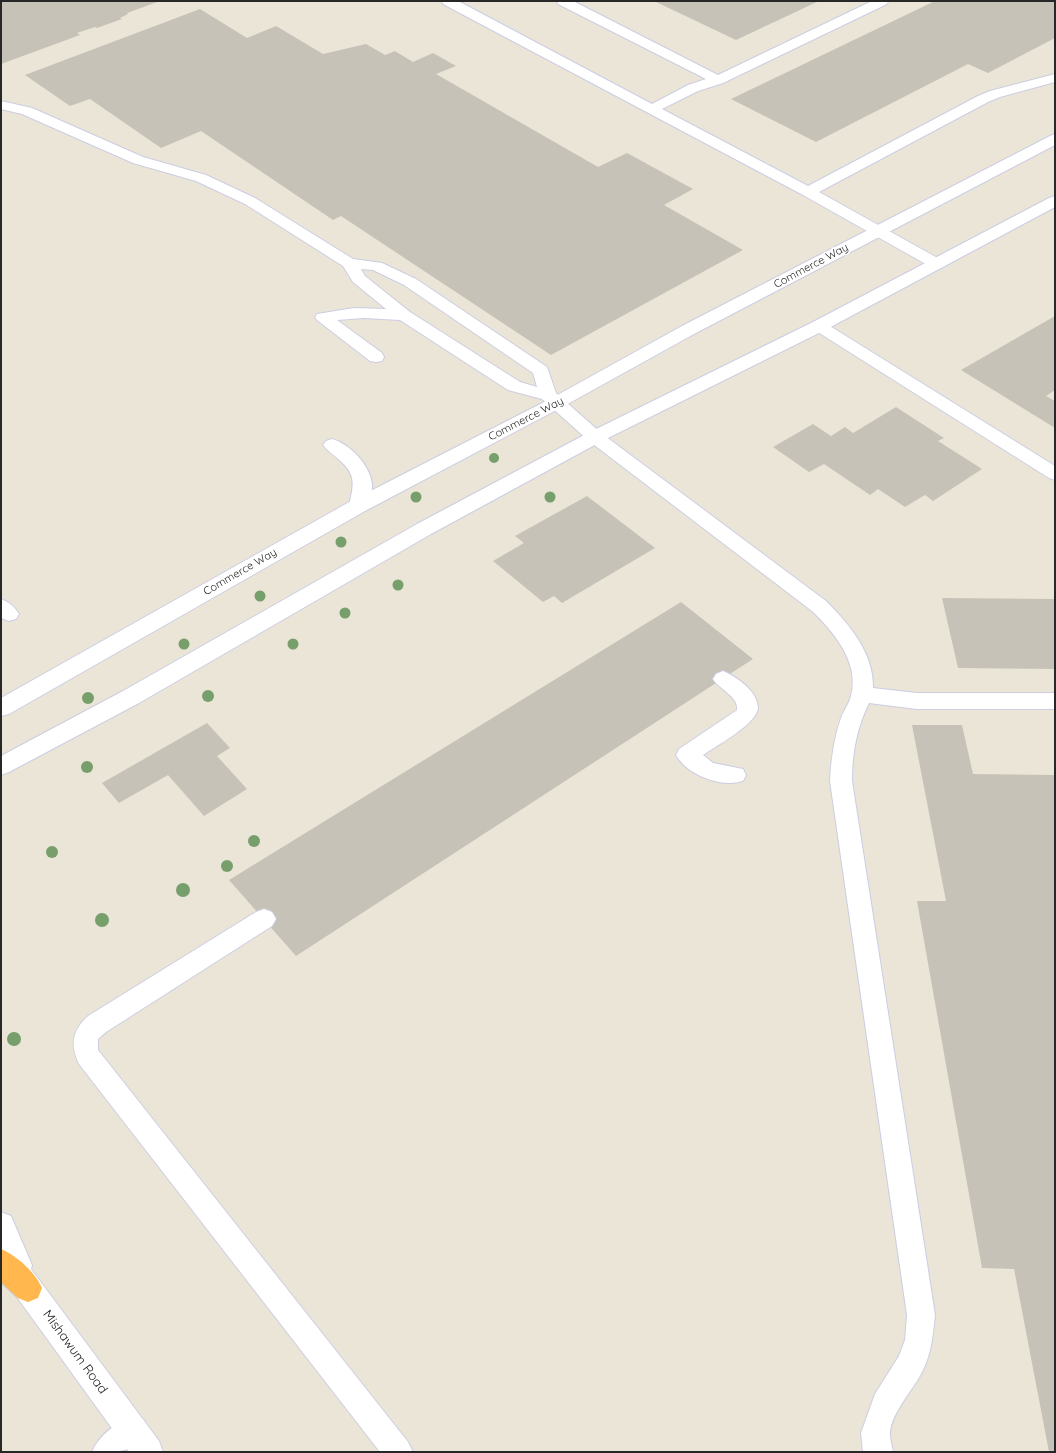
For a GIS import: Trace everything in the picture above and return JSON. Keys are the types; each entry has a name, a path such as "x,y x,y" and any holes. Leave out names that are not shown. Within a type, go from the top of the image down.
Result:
{"highway":[{"path":"1,1263 28,1288"}],"street":[{"name":"Commerce Way","path":"1,708 358,506 553,399 1055,139"},
{"path":"1,766 131,696 424,529 595,437 819,326 1055,201"},
{"path":"1,1225 28,1288"},
{"name":"Mishawum Road","path":"1,1252 141,1442"},
{"path":"107,1452 141,1442"}],"lane":[{"path":"448,1 808,192 937,264"},
{"path":"563,1 718,80"},
{"path":"652,109 693,88 718,80 882,1"},
{"path":"808,192 983,99 995,94 1055,78"},
{"path":"1,105 27,111 138,160 200,178 250,201 349,263 376,266 410,282 541,371 553,399"},
{"path":"349,263 359,279 404,316 514,386 553,399 595,437 819,606 834,620 853,649 863,677 862,694 852,717 845,744 841,764 841,781 921,1315 919,1340 916,1352 911,1364 885,1404 875,1433 878,1452"},
{"path":"374,292 390,288 399,288 455,312"},
{"path":"376,357 323,317 369,312 404,316"},
{"path":"819,326 1055,474"},
{"path":"332,445 355,463 363,484 358,506"},
{"path":"722,679 745,698 749,706 747,713 742,718 687,755 708,771 735,775"},
{"path":"862,694 917,701 1055,701"},
{"path":"264,919 97,1024 87,1036 84,1049 141,1125 398,1452"}],"building":[{"path":"1,1 160,1 127,13 128,14 120,18 122,19 77,33 80,35 1,64"},
{"path":"654,1 819,1 736,40"},
{"path":"935,1 1055,1 1055,38 988,73 968,64 816,142 731,99"},
{"path":"200,9 247,38 276,26 323,54 366,44 385,55 395,51 413,62 433,53 456,66 436,74 598,167 627,153 693,189 664,205 743,250 551,355 341,216 333,220 201,131 161,148 90,99 70,106 25,75"},
{"path":"1055,316 1055,390 1046,396 1055,401 1055,428 961,370"},
{"path":"896,407 944,438 938,441 982,469 933,501 925,495 905,507 878,489 870,495 824,464 809,472 773,447 813,424 831,436 845,427 853,433"},
{"path":"587,496 655,548 562,603 554,596 543,602 493,561 524,543 515,536"},
{"path":"942,598 1055,599 1055,669 958,668"},
{"path":"681,602 753,659 296,956 229,880"},
{"path":"207,723 230,748 217,756 247,789 204,816 168,775 119,803 102,783"},
{"path":"912,725 962,725 973,774 1055,775 1055,1452 1049,1452 1014,1269 982,1268 917,901 946,901"}]}
